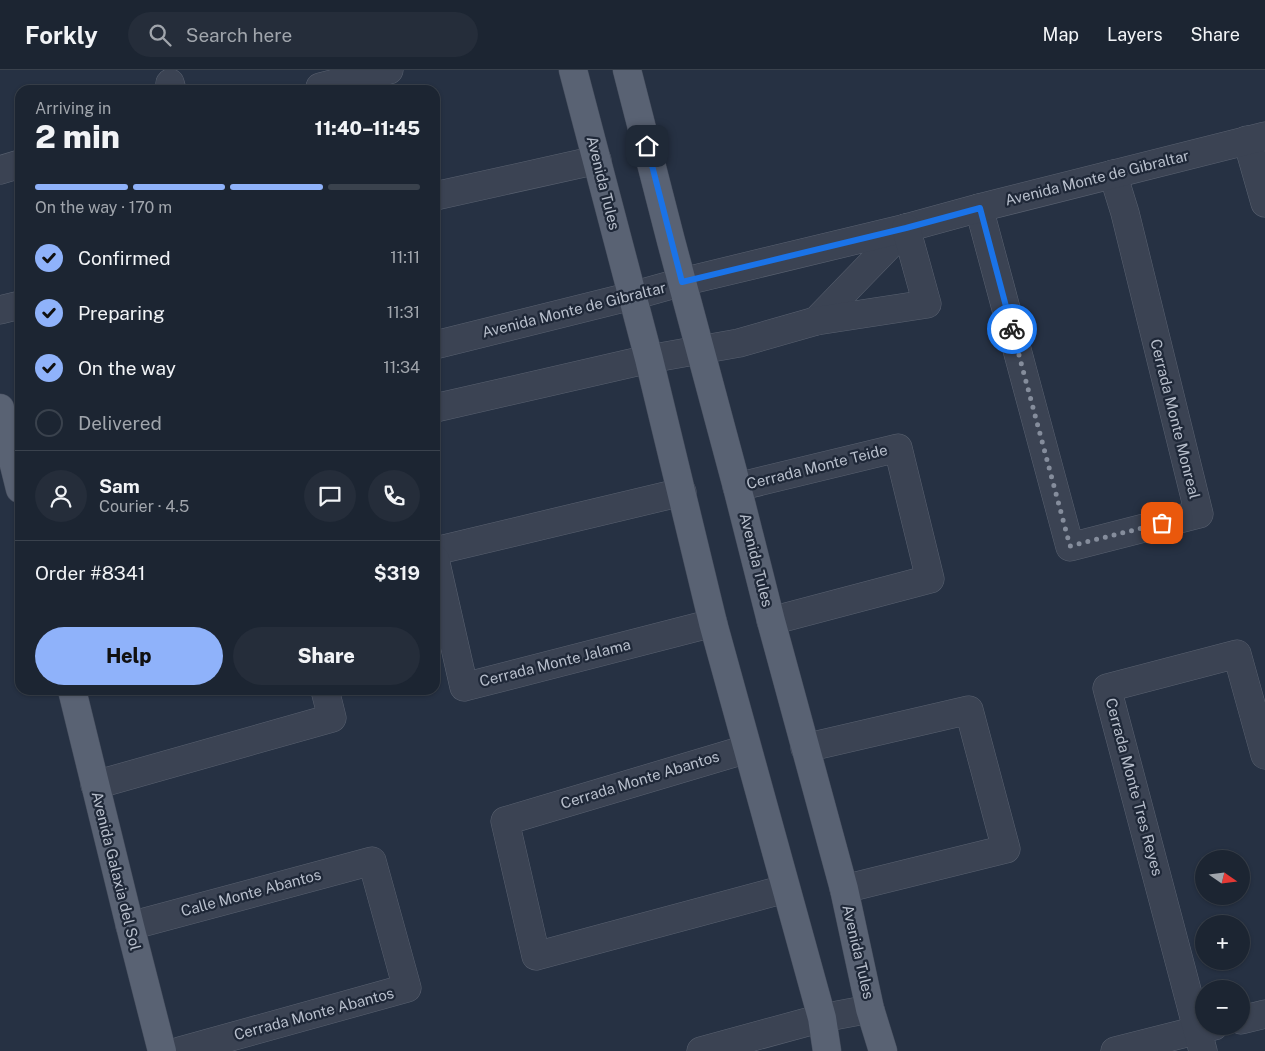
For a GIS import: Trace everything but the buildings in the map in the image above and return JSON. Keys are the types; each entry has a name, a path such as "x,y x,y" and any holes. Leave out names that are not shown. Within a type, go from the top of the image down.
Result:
{"main road":[{"name":"Avenida Tules","path":"573,70 649,359 713,623 822,1018 827,1051"},
{"name":"Avenida Tules","path":"627,70 771,621 844,889 870,1009 883,1051"},
{"path":"0,408 15,449"},
{"name":"Avenida Galaxia del Sol","path":"73,695 162,1051"}],"street":[{"path":"319,82 389,70"},
{"path":"1256,138 1265,202"},
{"name":"Avenida Monte de Gibraltar","path":"440,344 682,282 906,228 1256,138"},
{"path":"440,195 597,160"},
{"path":"0,170 15,166"},
{"name":"Cerrada Monte Monreal","path":"980,208 1070,546 1199,514 1113,174"},
{"path":"816,321 906,228"},
{"path":"440,407 649,359 739,342 816,321 927,304 906,228"},
{"path":"0,310 15,306"},
{"name":"Cerrada Monte Teide","path":"737,487 898,448 930,578 771,621"},
{"path":"440,550 682,492"},
{"name":"Cerrada Monte Jalama","path":"440,581 464,686 713,623"},
{"name":"Cerrada Monte Tres Reyes","path":"1205,1036 1107,688 1237,654 1265,755"},
{"path":"95,785 332,718 325,695"},
{"path":"805,748 969,710 1006,849 844,889"},
{"name":"Cerrada Monte Abantos","path":"747,748 505,821 536,956 785,889"},
{"name":"Cerrada Monte Abantos","path":"180,1051 407,988 372,861"},
{"name":"Calle Monte Abantos","path":"130,926 372,861"},
{"path":"702,1051 822,1018 870,1009"},
{"path":"1250,1018 1265,1014"},
{"path":"1115,1051 1205,1036"}],"way so far":[{"path":"1012,329 1070,546 1162,523"}],"route":[{"path":"647,146 682,282 906,228 980,208 1012,329"}]}
